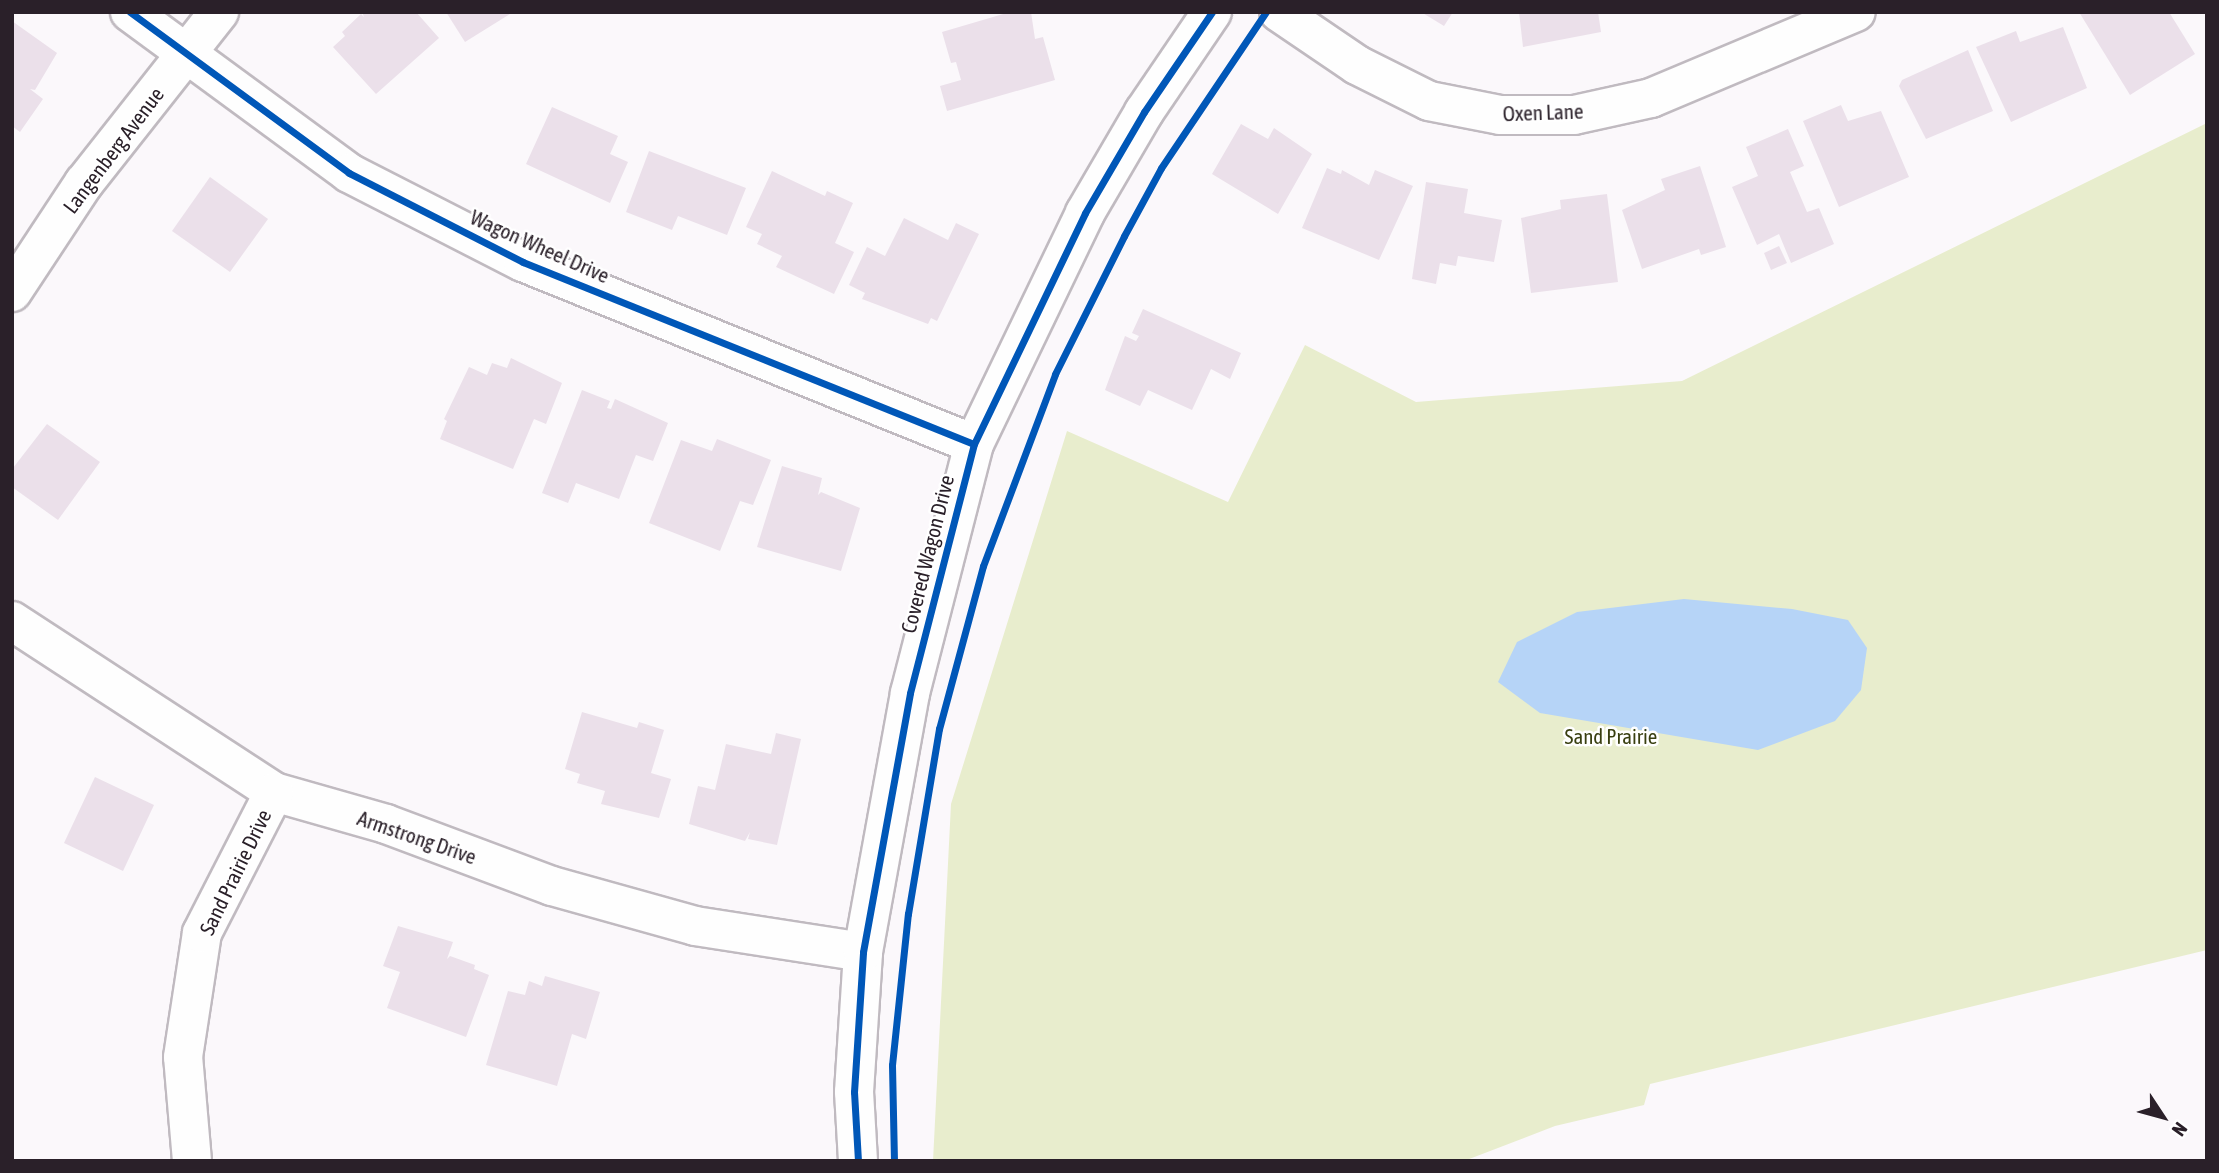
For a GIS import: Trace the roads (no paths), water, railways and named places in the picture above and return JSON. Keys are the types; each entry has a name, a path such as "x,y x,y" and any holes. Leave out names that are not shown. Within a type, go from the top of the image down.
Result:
{"street":[{"name":"Wagon Wheel Drive","path":"130,12 349,173 523,262 974,444"},
{"name":"Langenberg Avenue","path":"12,292 84,183 219,12"},
{"name":"Covered Wagon Drive","path":"858,1161 854,1092 863,951 910,693 974,444 1085,213 1144,112 1212,12"},
{"name":"Oxen Lane","path":"1279,12 1357,65 1429,101 1500,115 1574,115 1651,98 1856,12"},
{"name":"Armstrong Drive","path":"12,621 274,792 386,824 552,886 682,923 863,951"},
{"name":"Sand Prairie Drive","path":"192,1161 183,1057 202,933 274,792"}],"water":[{"path":"1684,599 1792,609 1848,620 1867,648 1861,690 1835,721 1758,750 1540,713 1498,682 1517,642 1577,612"}],"park label":[{"name":"Sand Prairie","path":"1611,736"}]}
